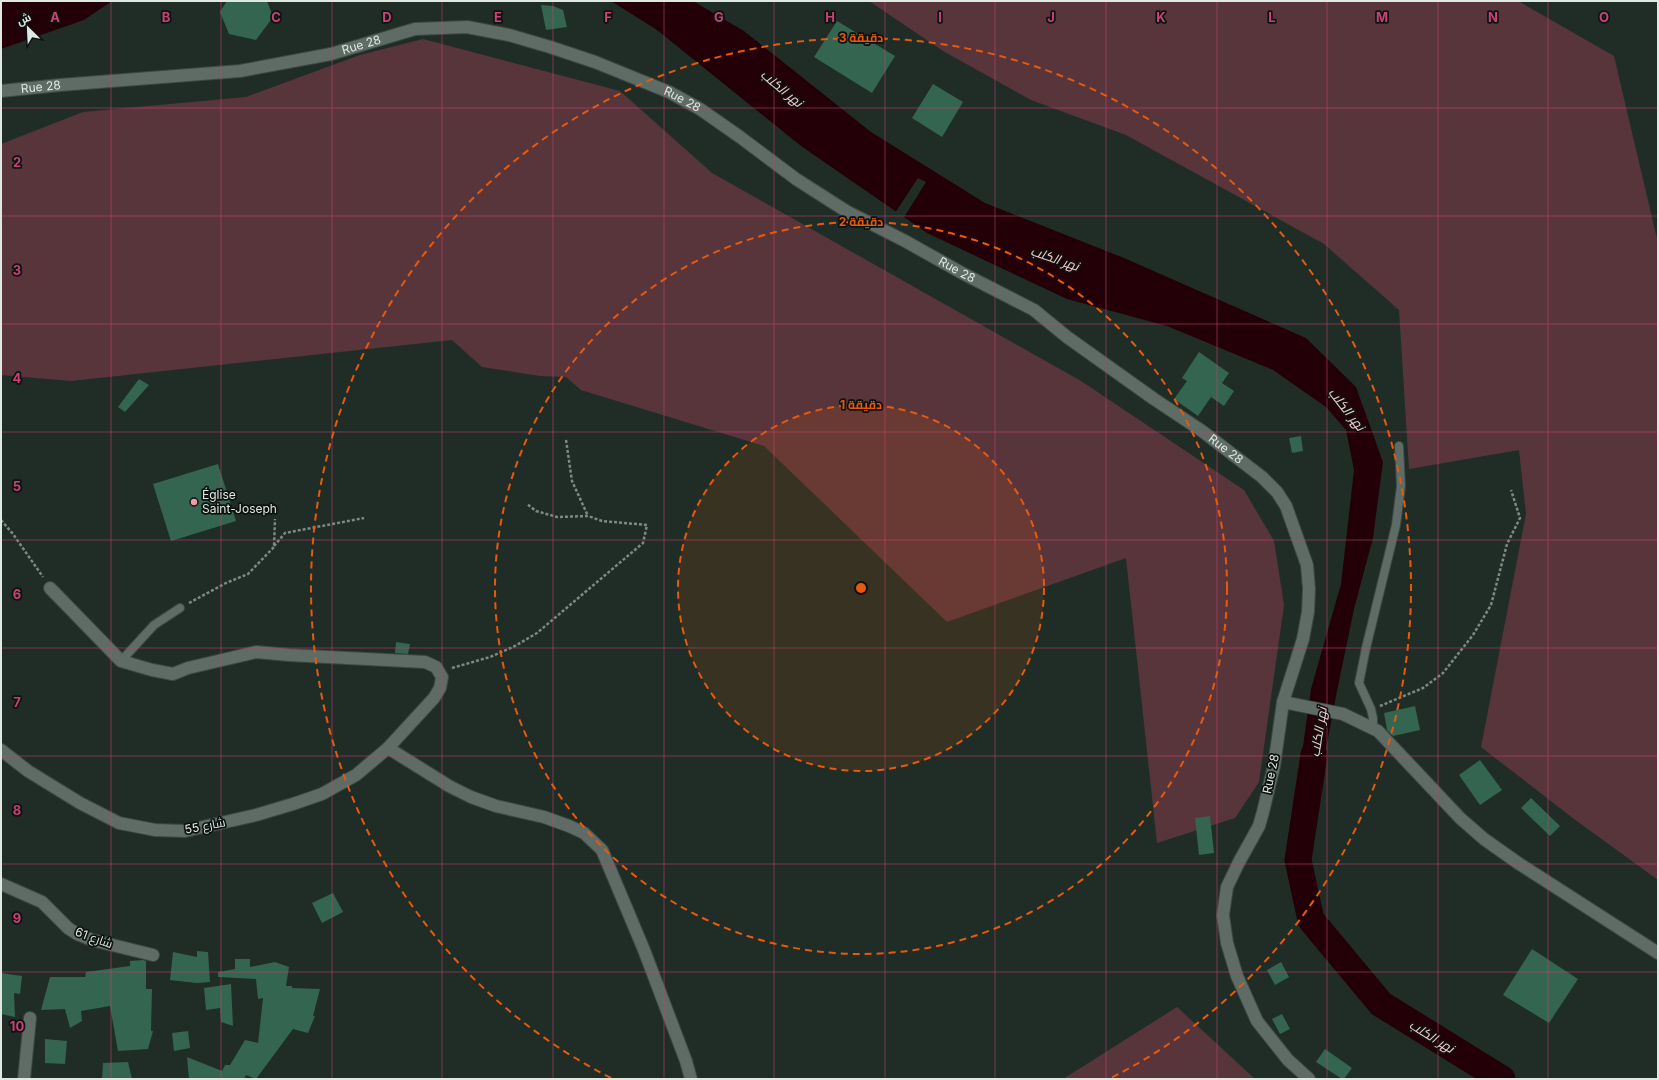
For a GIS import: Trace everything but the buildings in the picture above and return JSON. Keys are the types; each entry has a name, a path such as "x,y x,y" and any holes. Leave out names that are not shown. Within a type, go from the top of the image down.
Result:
{"street":[{"name":"Rue 28","path":"1,91 240,71 331,54 415,29 468,27 550,47 595,62 669,92 700,109 796,179 846,211 1034,310 1067,337 1202,431 1262,477 1277,492 1286,506 1307,565 1309,589 1308,612 1303,639 1283,702 1274,766 1259,826 1227,887 1223,915 1227,943 1237,976 1257,1021 1288,1060 1309,1079"},
{"path":"50,588 121,661 152,670 173,674 188,668 256,652 266,652 289,656 425,662 436,667 440,672"},
{"name":"شارع 55","path":"1,750 28,771 80,803 119,823 155,830 186,831 256,816 322,794 356,775 388,748 434,698 441,684 442,677 440,672"},
{"path":"1283,702 1344,714 1378,731 1460,818 1484,839 1518,863 1658,953"},
{"path":"388,748 449,786 471,797 496,806 544,817 569,826 584,833 602,850 644,950 686,1061 691,1079"},
{"name":"شارع 61","path":"1,884 42,902 68,928 77,934 92,940 153,955"},
{"path":"24,1079 30,1018"}],"lane":[{"path":"1373,728 1373,718 1359,683 1396,525 1401,486 1399,446"},
{"path":"121,661 154,625 180,608"}],"path":[{"path":"566,440 572,481 588,516"},
{"path":"1370,709 1423,688 1443,673 1473,635 1491,605 1507,544 1520,518 1511,490"},
{"path":"440,672 490,657 515,646 537,633 643,543 647,526 602,520 588,516 557,517 536,511 526,504"},
{"path":"180,608 226,583 248,574 274,547 285,533 364,518"},
{"path":"274,547 275,519"},
{"path":"1,520 13,534 50,588"}],"shaded area":[{"path":"869,1 1518,1 1614,56 1658,243 1658,880 1574,819 1481,747 1526,514 1519,450 1409,469 1399,310 1324,244 1126,135 1031,100 943,51"},
{"path":"423,39 620,91 712,173 1081,381 1244,490 1274,541 1284,605 1259,782 1235,818 1157,843 1126,558 947,622 764,446 581,390 566,377 540,376 482,367 452,340 71,381 1,375 1,144 83,112 246,97 360,55"},
{"path":"1177,1007 1255,1079 1063,1079"}],"water":[{"path":"1,1 112,1 84,20 1,49"},
{"path":"611,1 693,1 744,31 871,132 985,203 1124,258 1306,338 1356,387 1383,462 1373,538 1354,609 1318,791 1297,789 1311,689 1341,584 1354,470 1346,430 1326,407 1273,370 1167,326 1067,299 927,233 801,146 657,30"}],"pier":[{"path":"918,178 926,182 903,219 895,213"}],"waterway":[{"name":"نهر الكلب","path":"1314,755 1298,860 1311,920 1381,1004 1502,1079"}],"place":[{"name":"Église Saint-Joseph","path":"194,502"}]}
